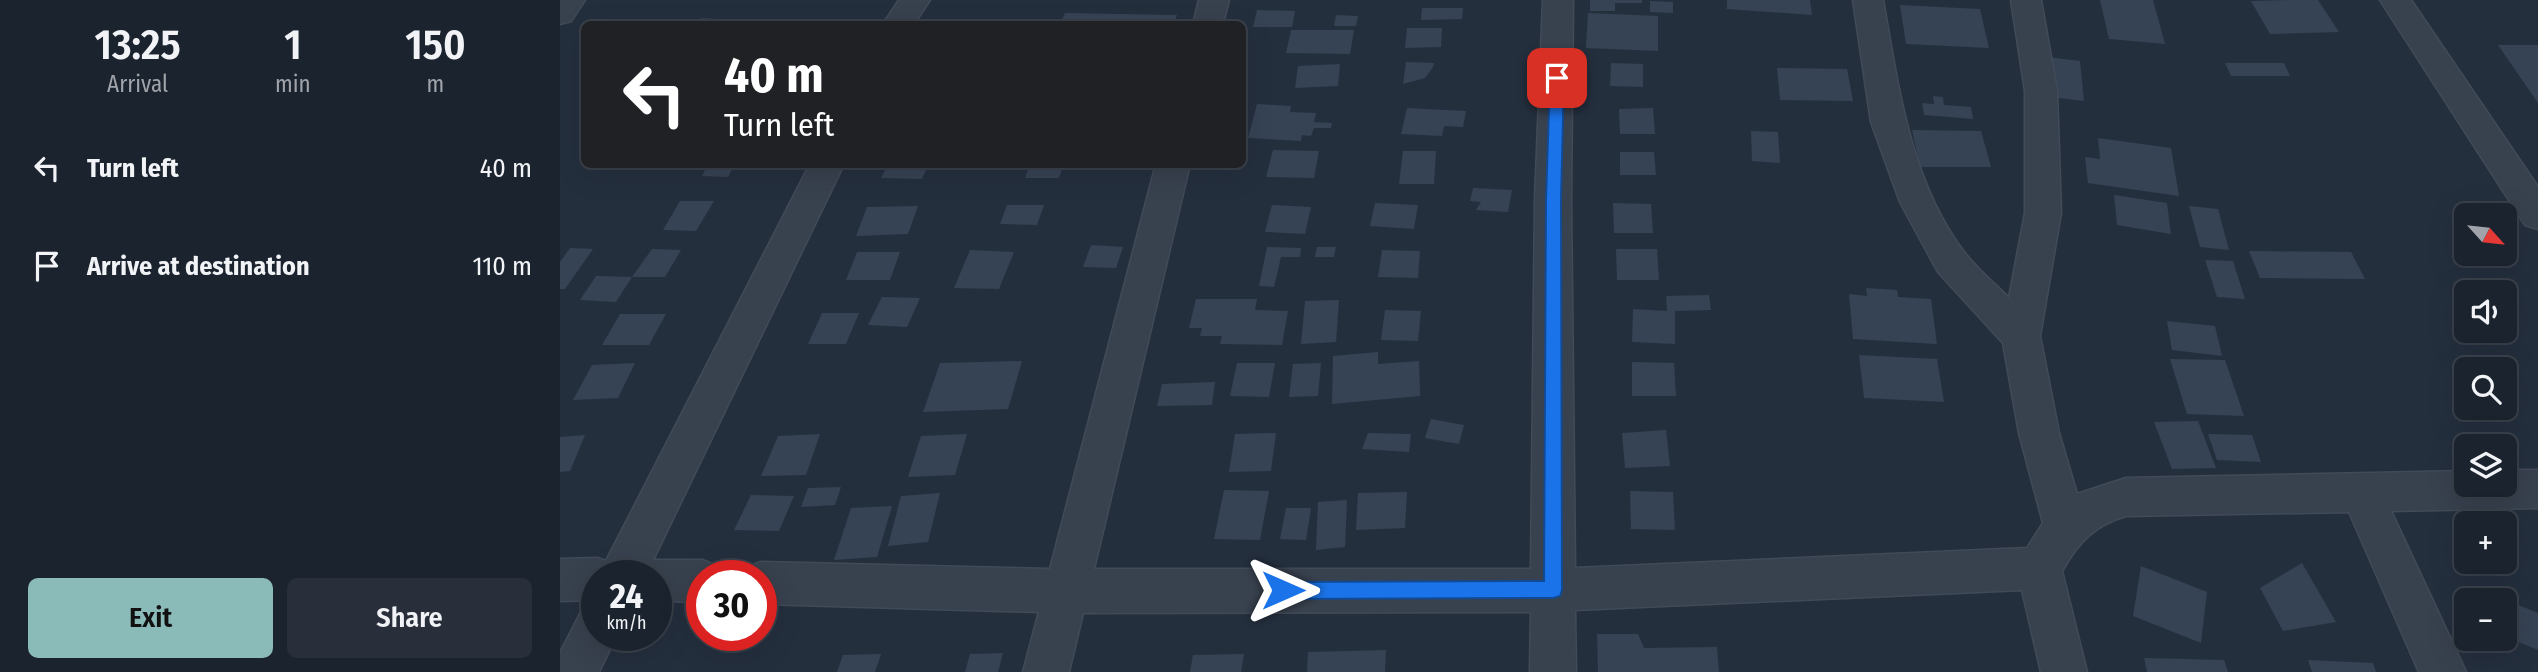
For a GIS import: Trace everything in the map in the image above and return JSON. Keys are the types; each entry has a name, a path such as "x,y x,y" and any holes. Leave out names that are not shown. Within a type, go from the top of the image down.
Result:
{"street":[{"path":"560,15 570,0"},
{"path":"900,21 915,0"},
{"path":"1209,21 1214,0"},
{"path":"1553,672 1553,199 1558,0"},
{"path":"1868,0 1888,122 1918,202 1951,262 2021,337"},
{"path":"2026,0 2041,91 2043,213 2021,337 2039,433 2065,525"},
{"path":"2395,0 2538,215"},
{"path":"630,560 825,168"},
{"path":"1046,672 1172,168"},
{"path":"2064,672 2039,569 2065,525 2095,505 2126,497 2538,489"},
{"path":"2362,494 2444,672"},
{"path":"777,583 1066,591 1553,590 2039,569"},
{"path":"560,580 581,579"},
{"path":"575,672 586,651"}],"building":[{"path":"1590,0 1642,0 1642,3 1615,3 1615,11 1590,11"},
{"path":"1727,0 1810,0 1812,15 1727,9"},
{"path":"2100,0 2153,0 2165,44 2109,39"},
{"path":"2318,0 2339,32 2270,34 2251,1"},
{"path":"1650,1 1673,2 1673,13 1650,12"},
{"path":"1900,5 1980,9 1989,48 1906,44"},
{"path":"1422,8 1463,8 1462,19 1421,20"},
{"path":"1257,10 1295,11 1292,27 1253,27"},
{"path":"1065,13 1177,15 1175,21 1061,21"},
{"path":"1588,13 1658,16 1658,51 1586,48"},
{"path":"1336,15 1358,16 1356,26 1334,26"},
{"path":"701,18 733,20 732,21 698,21"},
{"path":"1407,28 1442,28 1441,47 1405,48"},
{"path":"1291,30 1354,30 1350,54 1286,53"},
{"path":"2498,45 2538,45 2538,103"},
{"path":"2047,57 2080,61 2084,101 2051,97"},
{"path":"1406,62 1434,63 1425,78 1403,84"},
{"path":"1611,63 1643,64 1643,87 1610,86"},
{"path":"2225,63 2284,63 2290,76 2231,76"},
{"path":"1340,64 1338,86 1295,88 1298,66"},
{"path":"1777,68 1847,69 1853,101 1780,100"},
{"path":"1933,96 1943,97 1944,105 1971,107 1973,119 1924,115 1922,103 1934,104"},
{"path":"1257,104 1291,106 1290,112 1316,113 1314,122 1332,123 1331,128 1314,128 1311,136 1302,135 1301,141 1248,138"},
{"path":"1407,108 1466,111 1463,127 1444,126 1442,136 1401,134"},
{"path":"1653,108 1655,134 1620,134 1619,109"},
{"path":"1912,130 1981,131 1991,167 1920,167"},
{"path":"1751,131 1778,132 1780,163 1752,161"},
{"path":"2098,138 2171,148 2179,196 2088,183 2085,157 2100,159"},
{"path":"1273,150 1319,151 1314,178 1266,177"},
{"path":"1403,151 1436,151 1434,184 1399,184"},
{"path":"1620,152 1654,152 1656,175 1620,175"},
{"path":"706,168 733,168 728,177 702,176"},
{"path":"886,168 927,168 922,179 881,178"},
{"path":"1029,168 1063,168 1059,178 1025,178"},
{"path":"1473,188 1512,190 1508,212 1476,210 1481,202 1470,201"},
{"path":"2114,195 2167,203 2171,234 2117,225"},
{"path":"680,201 714,201 696,231 663,230"},
{"path":"1375,203 1418,205 1414,229 1370,226"},
{"path":"1613,203 1651,204 1653,233 1614,233"},
{"path":"1007,205 1044,205 1037,225 1000,224"},
{"path":"1272,205 1311,207 1305,234 1265,232"},
{"path":"918,206 908,234 856,236 867,207"},
{"path":"2189,206 2218,209 2229,250 2200,247"},
{"path":"1091,245 1123,247 1116,268 1083,267"},
{"path":"1267,247 1301,248 1300,257 1281,257 1274,287 1259,286"},
{"path":"1317,247 1336,247 1334,257 1315,257"},
{"path":"570,248 593,249 565,289 560,289 560,262"},
{"path":"652,249 681,250 665,277 632,277"},
{"path":"1616,249 1657,249 1659,280 1617,280"},
{"path":"970,250 1014,252 999,289 954,288"},
{"path":"1382,250 1420,251 1418,278 1378,277"},
{"path":"2249,251 2351,252 2365,279 2260,278"},
{"path":"857,252 900,252 890,280 846,280"},
{"path":"2205,260 2233,261 2245,299 2217,297"},
{"path":"596,276 632,277 616,302 580,300"},
{"path":"1866,288 1897,290 1898,297 1931,299 1937,344 1853,339 1849,294 1867,296"},
{"path":"1709,295 1711,310 1675,311 1675,344 1632,342 1633,309 1667,311 1666,296"},
{"path":"882,297 920,298 907,327 868,325"},
{"path":"1196,299 1257,299 1255,310 1288,311 1282,345 1220,344 1222,336 1200,336 1202,328 1189,328"},
{"path":"1339,300 1336,342 1301,344 1305,301"},
{"path":"1385,310 1421,311 1418,341 1381,340"},
{"path":"822,313 859,313 846,344 808,344"},
{"path":"620,314 666,314 649,345 602,345"},
{"path":"2167,321 2215,326 2222,356 2172,350"},
{"path":"1378,352 1378,364 1419,361 1420,396 1332,404 1333,356"},
{"path":"1859,355 1937,359 1944,402 1864,398"},
{"path":"2170,359 2225,360 2244,416 2187,414"},
{"path":"1022,361 1008,409 923,412 940,363"},
{"path":"1632,362 1674,363 1676,396 1632,396"},
{"path":"635,363 618,398 573,400 592,365"},
{"path":"1237,363 1275,363 1269,397 1230,396"},
{"path":"1321,363 1318,396 1289,397 1293,364"},
{"path":"1215,382 1212,405 1157,406 1162,384"},
{"path":"1431,419 1464,425 1459,444 1425,438"},
{"path":"2198,421 2216,468 2172,469 2154,422"},
{"path":"1666,430 1670,466 1625,468 1622,433"},
{"path":"1276,433 1271,471 1229,472 1235,434"},
{"path":"1368,433 1411,434 1409,452 1362,449"},
{"path":"820,434 806,475 761,476 778,436"},
{"path":"967,434 955,475 908,477 921,436"},
{"path":"2208,434 2252,435 2261,462 2217,460"},
{"path":"585,435 570,471 560,472 560,437"},
{"path":"841,487 835,505 801,507 808,488"},
{"path":"1224,490 1269,491 1260,540 1214,539"},
{"path":"1630,491 1673,492 1675,530 1631,529"},
{"path":"1407,492 1405,528 1356,530 1358,493"},
{"path":"940,493 928,542 888,546 901,496"},
{"path":"751,495 794,496 779,531 734,530"},
{"path":"1347,500 1345,547 1316,550 1318,502"},
{"path":"892,506 877,557 834,560 851,508"},
{"path":"1286,508 1311,508 1306,540 1280,539"},
{"path":"2302,563 2336,622 2283,631 2260,588"},
{"path":"2141,566 2207,592 2201,643 2133,616"},
{"path":"2517,604 2538,613 2538,650 2517,641"},
{"path":"1597,634 1638,634 1644,648 1717,647 1719,672 1598,672"},
{"path":"1386,650 1385,672 1307,672 1308,652"},
{"path":"1003,653 998,672 965,672 970,654"},
{"path":"881,654 875,672 837,672 843,655"},
{"path":"1244,654 1241,672 1190,672 1193,655"},
{"path":"2144,658 2224,660 2228,672 2147,672"},
{"path":"2308,660 2373,663 2376,672 2312,672"}],"route":[{"path":"1283,590 1553,590 1553,199 1557,78"}]}
